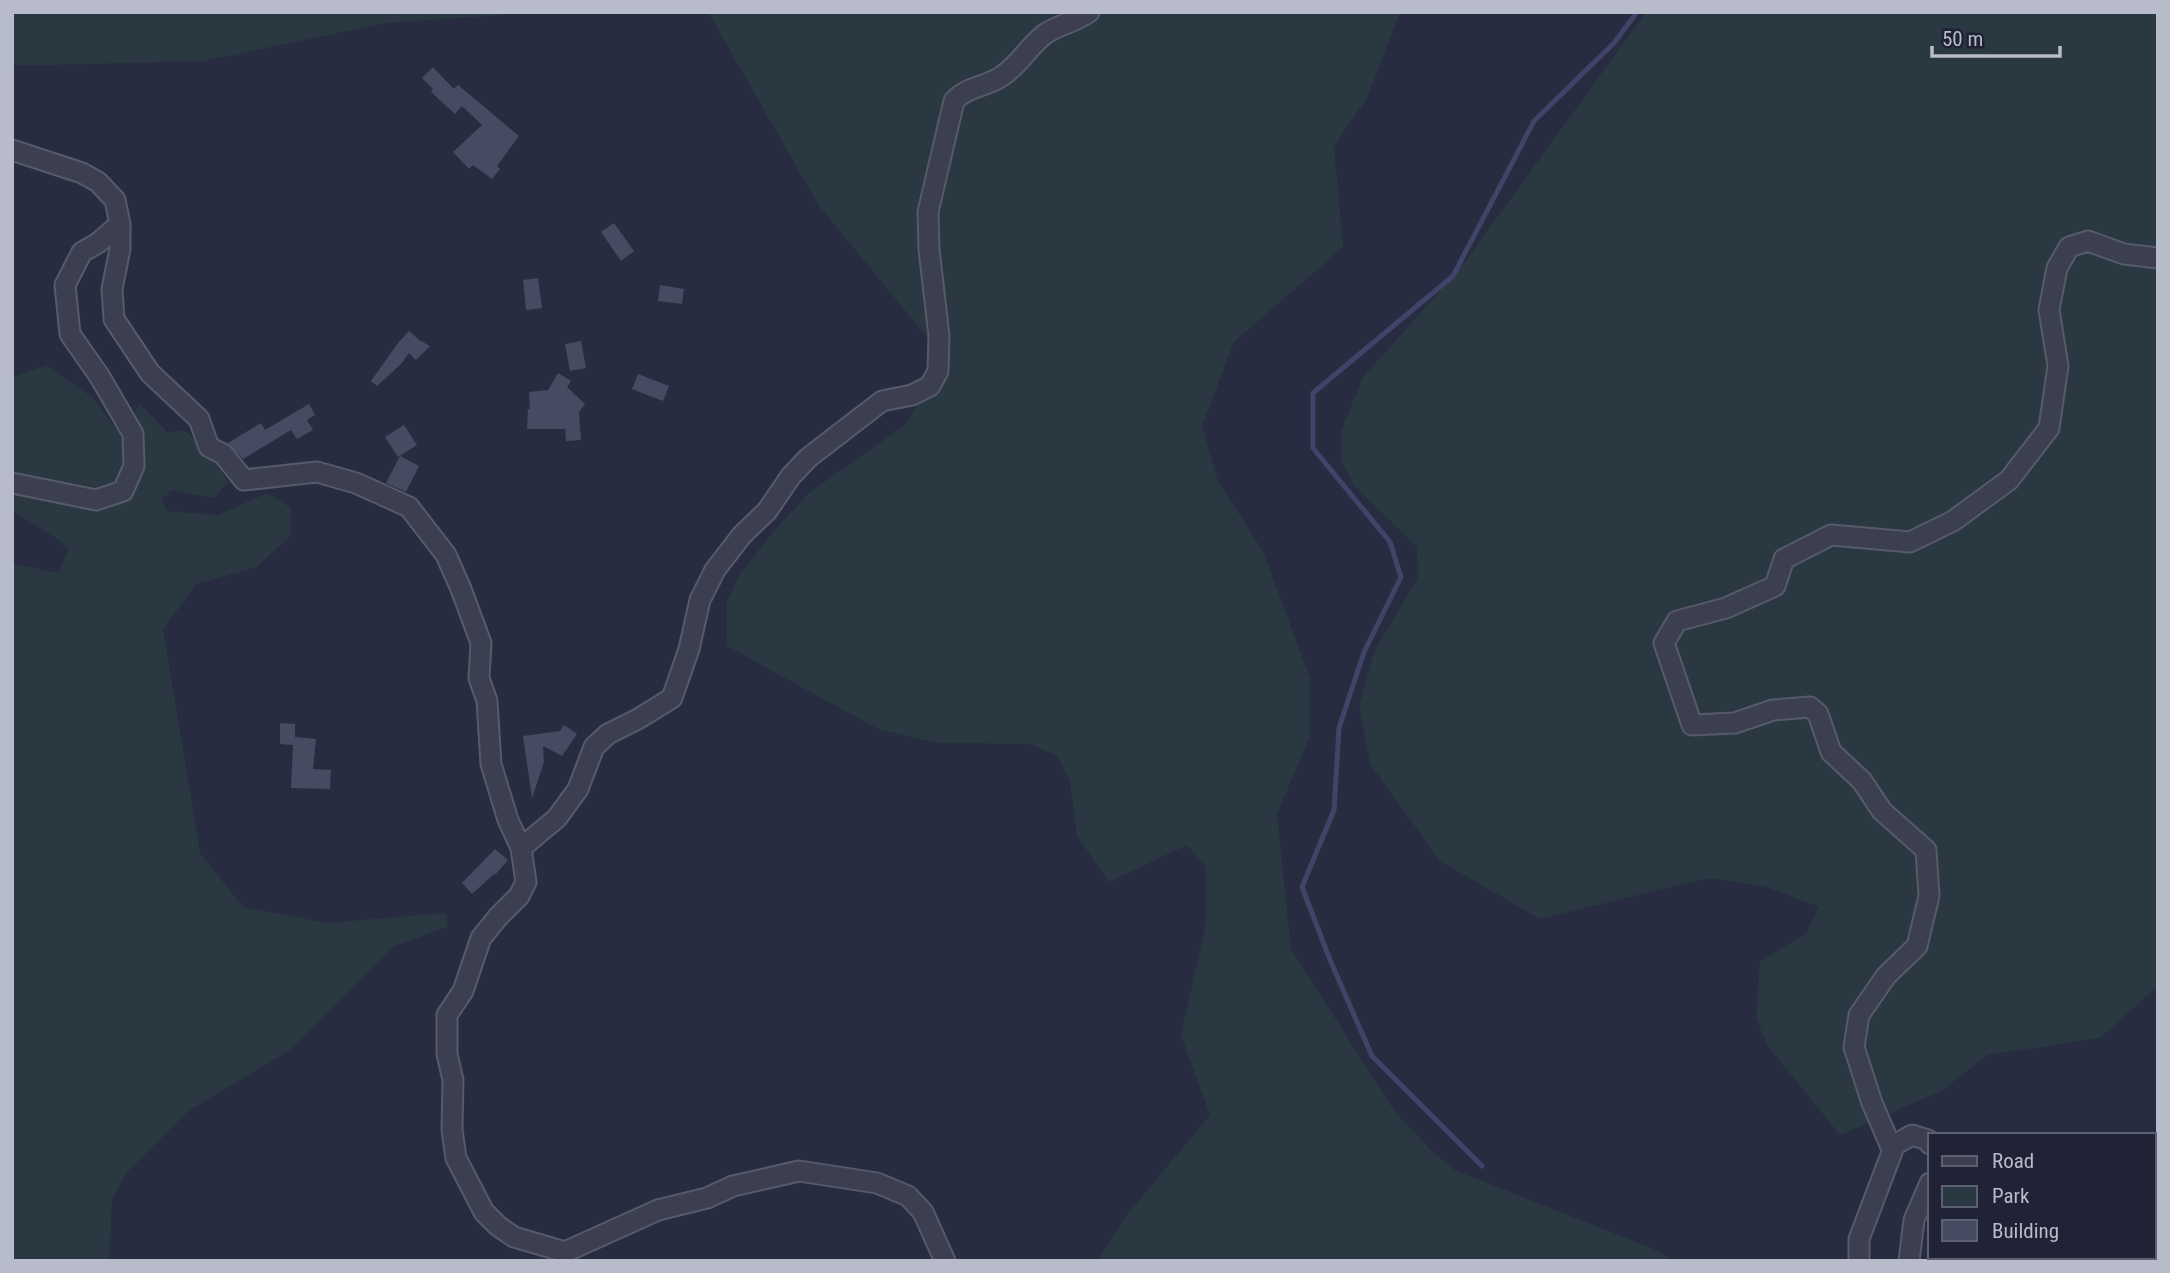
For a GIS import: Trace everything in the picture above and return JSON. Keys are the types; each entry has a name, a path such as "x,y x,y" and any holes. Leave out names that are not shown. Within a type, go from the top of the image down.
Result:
{"street":[{"path":"521,848 556,818 578,789 594,747 608,734 673,698 689,649 700,600 715,570 742,535 767,511 800,467 882,401 912,395 930,386 938,371 939,336 929,249 928,212 954,101 962,92 1001,77 1042,36 1061,24 1080,19 1089,12"},
{"path":"12,150 82,173 98,182 115,200 120,223 120,249 113,289 114,318 150,373 199,419 209,447 223,454 244,480 317,472 356,483 408,507 446,555 481,643 479,678 487,701 491,764 508,820 521,848 526,882 519,896 481,938 463,991 447,1015 447,1054 453,1080 452,1130 456,1158 484,1212 514,1237 565,1252 658,1210 707,1198 733,1186 799,1171 877,1183 908,1196 923,1212 945,1261"},
{"path":"12,483 96,500 123,491 134,467 133,434 100,377 70,334 65,285 82,252 98,243 120,223"},
{"path":"1859,1261 1859,1240 1892,1152 1872,1103 1854,1046 1859,1015 1886,976 1917,946 1929,896 1926,850 1882,811 1862,780 1830,752 1818,714 1810,707 1773,710 1735,723 1692,725 1664,643 1677,621 1726,608 1774,586 1784,559 1831,535 1910,542 1953,521 2009,480 2049,428 2058,366 2049,310 2057,268 2069,247 2088,241 2124,254 2158,258"},
{"path":"1891,1147 1912,1135 1928,1140"},
{"path":"1909,1261 1914,1220 1928,1188"}],"green space":[{"path":"12,12 512,12 502,15 386,23 204,61 12,66"},
{"path":"708,12 1400,12 1367,98 1334,146 1343,247 1234,342 1202,426 1218,481 1263,551 1310,678 1310,736 1277,814 1291,949 1395,1112 1433,1152 1455,1170 1661,1252 1669,1261 1097,1261 1126,1216 1210,1115 1181,1035 1206,923 1206,867 1187,845 1109,882 1077,836 1070,781 1057,756 1030,744 937,743 878,729 727,646 727,602 738,577 772,533 810,492 905,425 930,386 949,364 819,206"},
{"path":"1646,12 2158,12 2158,986 2100,1038 1987,1055 1943,1090 1840,1135 1767,1045 1756,1018 1760,962 1806,933 1819,907 1764,886 1708,878 1540,919 1440,861 1370,764 1359,706 1374,652 1418,577 1417,547 1355,487 1341,460 1341,431 1363,377 1459,270"},
{"path":"47,365 93,398 134,452 145,443 132,417 140,404 167,432 184,430 206,448 228,482 214,498 172,490 162,499 167,511 218,515 267,493 291,508 291,535 257,567 197,584 163,629 200,853 243,907 327,923 446,913 448,927 394,946 292,1049 188,1111 126,1173 112,1200 109,1261 12,1261 12,563 58,573 69,549 12,511 12,377"}],"building":[{"path":"433,67 454,89 458,85 519,136 497,166 500,169 492,179 473,165 469,169 453,152 482,125 462,106 455,114 431,92 433,89 422,78"},
{"path":"614,223 634,251 621,261 601,232"},
{"path":"538,278 542,308 526,310 523,280"},
{"path":"660,285 684,289 682,304 658,301"},
{"path":"409,331 430,346 416,360 409,353 377,386 371,381"},
{"path":"581,341 586,368 570,371 565,344"},
{"path":"558,373 571,381 567,387 585,404 579,412 581,440 566,441 565,429 527,429 529,392 548,390"},
{"path":"638,374 669,386 663,401 632,389"},
{"path":"309,404 315,415 307,420 313,430 297,439 291,430 243,459 228,443 261,423 265,430"},
{"path":"404,425 417,445 398,457 385,437"},
{"path":"400,456 419,466 406,492 386,483"},
{"path":"280,723 295,724 295,737 316,739 313,769 331,770 330,789 291,788 293,745 280,744"},
{"path":"564,725 577,734 562,756 543,746 544,762 532,798 523,736 560,731"},
{"path":"495,849 508,860 472,894 462,883"}],"waterway":[{"path":"1482,1166 1372,1056 1302,887 1334,810 1339,728 1364,652 1401,577 1390,542 1313,448 1313,393 1453,276 1534,121 1614,43 1637,12"}]}
